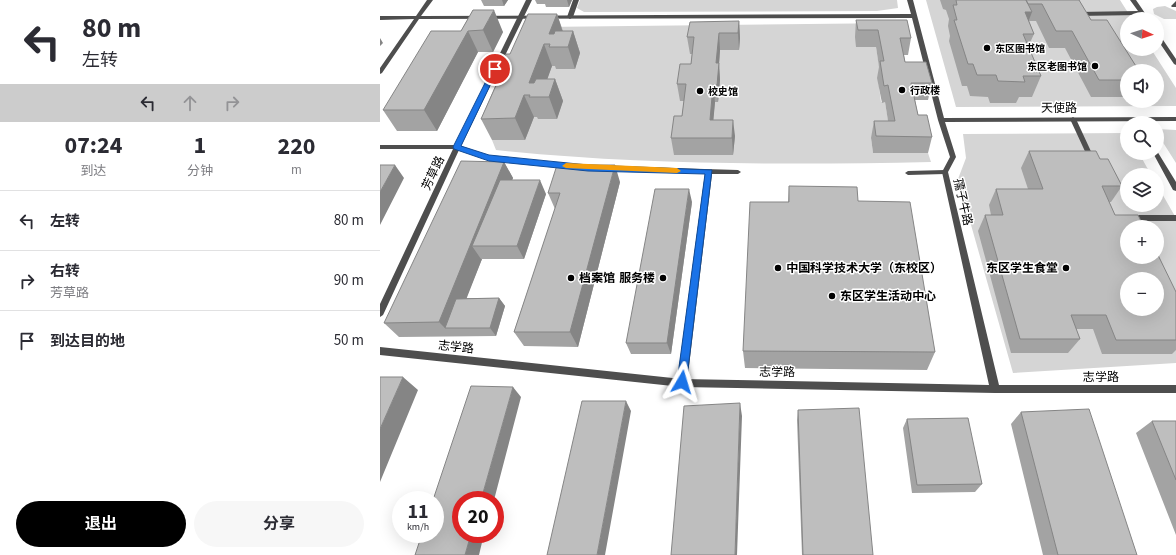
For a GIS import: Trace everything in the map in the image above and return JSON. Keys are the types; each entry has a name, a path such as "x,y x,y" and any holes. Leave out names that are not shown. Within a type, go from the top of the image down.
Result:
{"street":[{"path":"380,72 430,0"},
{"name":"芳草路","path":"380,313 457,147 528,0"},
{"path":"570,17 576,0"},
{"name":"孺子牛路","path":"910,0 941,120 954,157 944,172 994,389"},
{"path":"1133,0 1141,12"},
{"path":"1075,14 1120,13"},
{"path":"380,18 914,16"},
{"path":"1164,45 1176,63"},
{"path":"1073,119 1096,168"},
{"name":"天使路","path":"941,120 1073,119 1120,120"},
{"name":"天使路","path":"1164,120 1176,119"},
{"path":"380,147 457,147 489,158 573,166"},
{"path":"1160,160 1176,188"},
{"path":"596,168 738,172"},
{"path":"682,382 709,172"},
{"path":"908,173 944,172"},
{"path":"1118,218 1176,218"},
{"name":"志学路","path":"380,351 682,382 994,389 1176,389"}],"shaded area":[{"path":"580,0 897,0 898,8 877,11 584,12 577,8"},
{"path":"926,0 1120,0 1128,12 1120,12 1120,56 1155,56 1161,64 1120,64 1120,106 956,107"},
{"path":"1165,6 1176,11 1176,19 1164,19 1164,12 1154,12 1153,9"},
{"path":"900,23 876,47 881,78 878,79 881,102 885,102 891,138 871,138 873,153 928,153 931,162 822,164 713,163 604,159 496,150 492,140 535,36 541,27"},
{"path":"1164,69 1176,88 1176,106 1164,106"},
{"path":"1164,129 1176,130 1176,163 1164,144"},
{"path":"1120,133 1120,160 1143,160 1147,168 1120,168 1120,212 1164,212 1164,197 1176,218 1176,363 1013,373 958,179 966,158 963,134"}],"building":[{"name":"东区图书馆","path":"956,0 1026,0 1032,12 1025,12 1034,34 1023,34 1041,76 1023,76 1025,82 998,81 996,75 977,75 973,64 968,64 954,20 957,20 953,5 957,5"},
{"path":"1026,0 1079,0 1091,20 1107,20 1120,41 1120,56 1130,56 1135,64 1120,64 1120,80 1099,80 1072,31 1056,31 1042,4 1028,4"},
{"path":"473,10 494,10 483,30 468,31 424,110 383,110 431,31 461,31"},
{"path":"528,14 557,14 549,34 554,34 555,31 573,31 568,47 549,47 550,44 544,44 529,83 534,83 536,79 555,79 549,97 529,97 530,95 524,95 515,118 481,119 502,72 499,72 506,54 510,54"},
{"path":"856,20 907,20 911,38 900,38 905,62 926,62 932,83 911,83 918,115 927,115 932,137 876,136 874,121 895,121 888,85 884,86 880,61 884,61 878,30 858,30"},
{"name":"校史馆","path":"739,21 738,33 719,33 716,63 719,63 717,85 713,85 710,120 733,120 732,138 671,138 674,116 682,116 686,84 677,84 680,64 691,64 694,37 687,37 690,22"},
{"name":"东区学生食堂","path":"1029,151 1096,151 1100,159 1108,159 1120,182 1120,186 1102,186 1115,215 1138,215 1140,220 1120,220 1120,264 1162,264 1176,292 1176,340 1116,340 1106,315 1071,315 1080,339 1020,339 985,215 1003,215 996,189 1043,189"},
{"path":"461,161 504,162 439,322 384,323"},
{"path":"380,165 395,165 380,192"},
{"name":"档案馆","path":"557,165 615,165 570,332 514,332 560,193 548,193"},
{"path":"500,180 540,180 517,246 472,246"},
{"name":"东区学生活动中心","path":"789,186 857,187 858,201 910,202 935,352 743,351 750,202 789,202"},
{"name":"服务楼","path":"655,189 689,189 667,343 626,343"},
{"path":"499,298 490,328 445,328 456,299"},
{"path":"380,377 403,377 380,429"},
{"path":"471,386 513,387 484,491 452,491 452,543 468,543 465,555 415,555 419,543 444,543 444,491 436,491"},
{"path":"582,401 626,401 597,555 547,555"},
{"path":"740,403 735,555 671,555 684,406"},
{"path":"859,408 873,555 803,555 798,410"},
{"path":"1089,409 1137,555 1058,555 1021,412"},
{"path":"968,418 982,484 917,485 907,419"},
{"path":"1152,421 1176,421 1176,480"}],"slow traffic":[{"path":"566,166 677,171"}],"place":[{"name":"东区图书馆","path":"987,48"},
{"name":"东区老图书馆","path":"1095,66"},
{"name":"行政楼","path":"902,90"},
{"name":"校史馆","path":"700,91"},
{"name":"中国科学技术大学（东校区）","path":"778,268"},
{"name":"东区学生食堂","path":"1066,268"},
{"name":"档案馆","path":"571,278"},
{"name":"服务楼","path":"663,278"},
{"name":"东区学生活动中心","path":"832,296"}],"route":[{"path":"495,69 457,147 489,158 588,168 709,172 682,382"}]}
